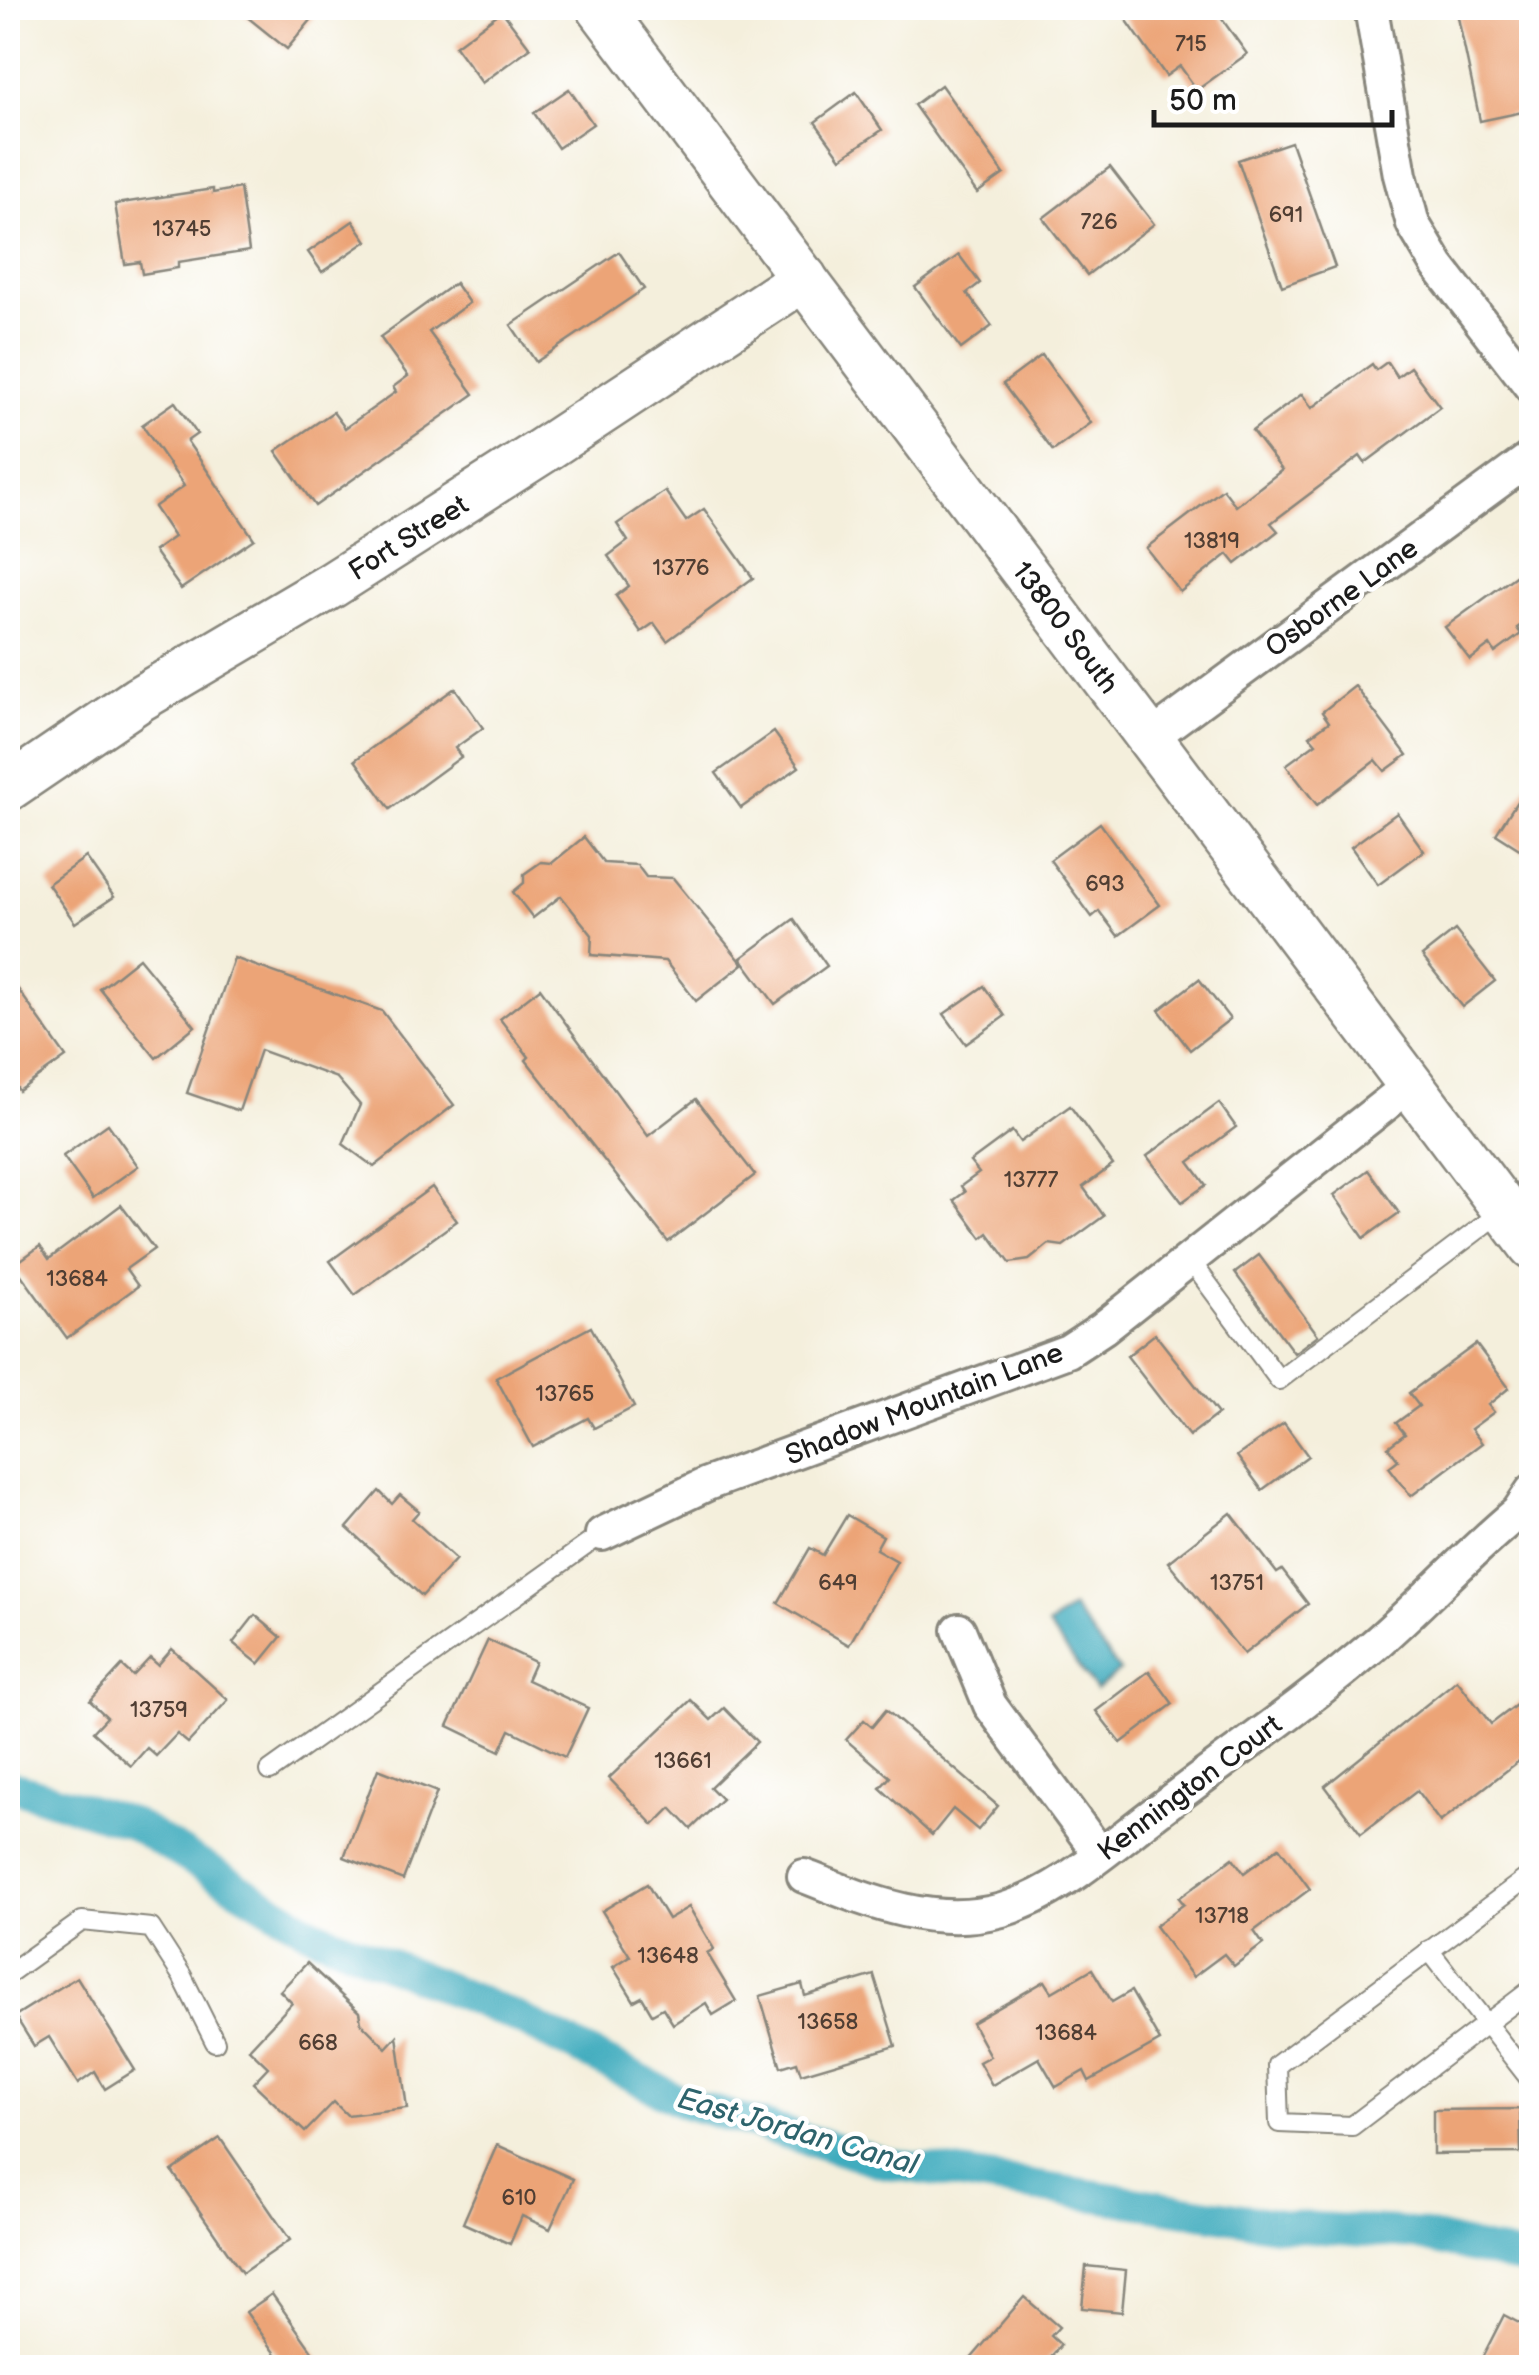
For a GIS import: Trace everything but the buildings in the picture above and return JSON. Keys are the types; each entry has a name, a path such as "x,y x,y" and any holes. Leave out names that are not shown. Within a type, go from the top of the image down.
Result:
{"main road":[{"name":"13800 South","path":"600,8 1521,1226"},
{"name":"Fort Street","path":"8,788 139,699 332,585 542,452 804,278"}],"street":[{"path":"1370,8 1400,175 1413,224 1438,266 1532,388"},
{"name":"Osborne Lane","path":"1150,738 1532,456"},
{"name":"Shadow Mountain Lane","path":"602,1534 706,1484 1068,1351 1103,1328 1410,1084"},
{"name":"Kennington Court","path":"804,1876 894,1910 968,1915 1002,1910 1036,1896 1100,1854 1346,1668 1527,1504"},
{"path":"959,1630 990,1705 1100,1854"}],"lane":[{"path":"1190,1260 1280,1380 1521,1226"},
{"path":"270,1771 602,1534"},
{"path":"1532,1874 1278,2066 1280,2123 1352,2126 1532,1989"},
{"path":"8,1974 82,1921 150,1928 182,1976 215,2042"},
{"path":"1429,1950 1532,2082"}],"water":[{"path":"1072,1608 1120,1671 1096,1690 1048,1626"}],"waterway":[{"name":"East Jordan Canal","path":"8,1785 131,1823 312,1932 518,2018 685,2103 885,2163 1288,2226 1414,2234 1532,2262"}]}
